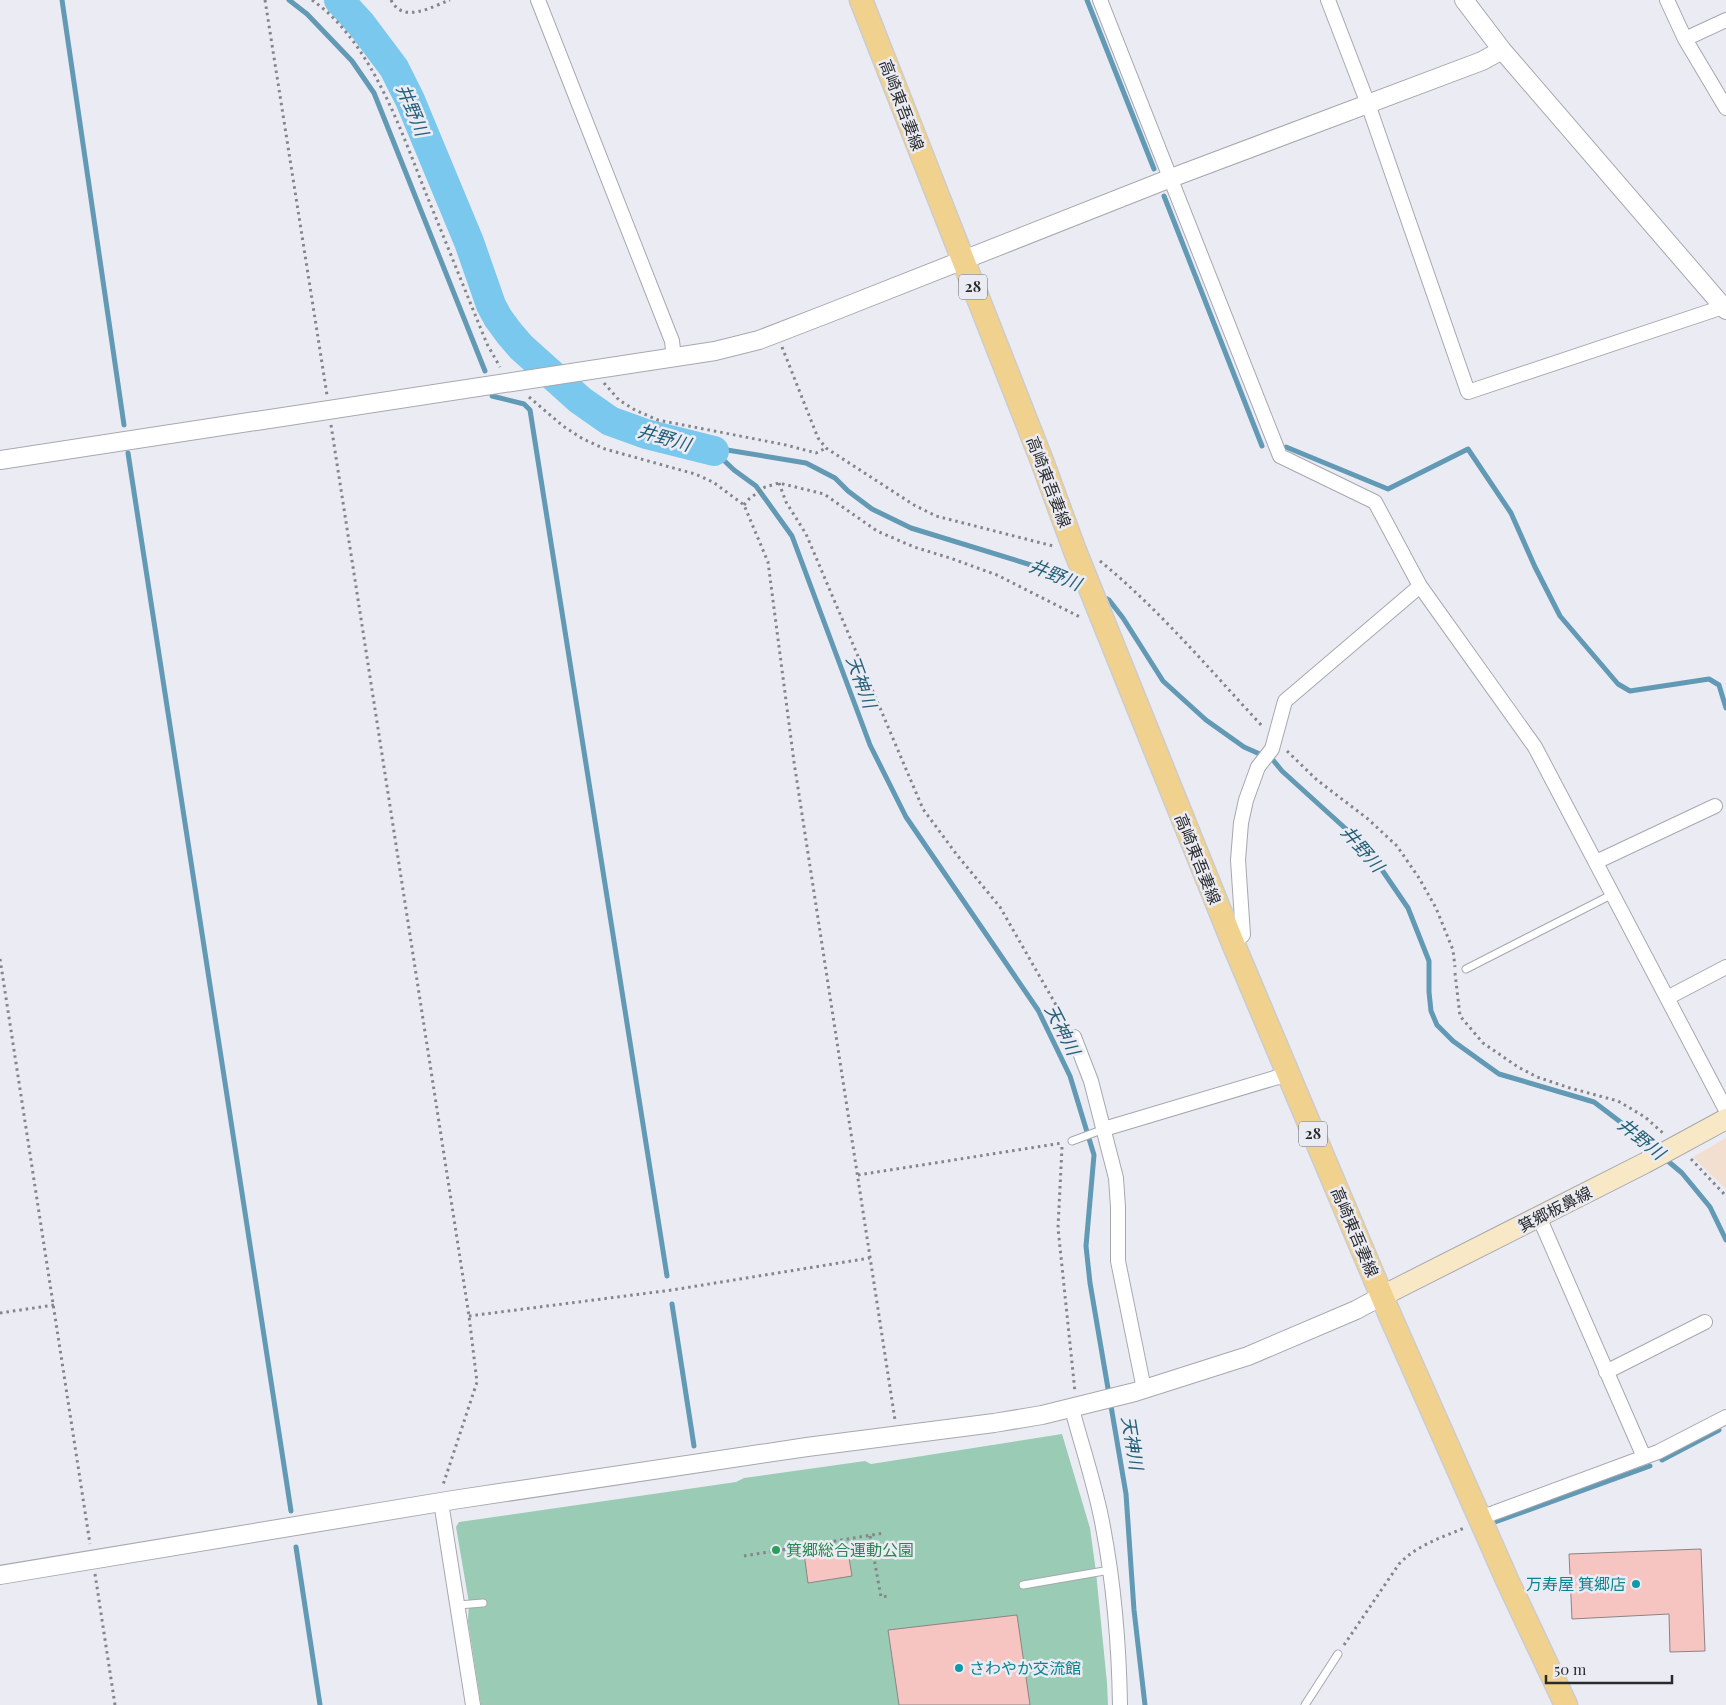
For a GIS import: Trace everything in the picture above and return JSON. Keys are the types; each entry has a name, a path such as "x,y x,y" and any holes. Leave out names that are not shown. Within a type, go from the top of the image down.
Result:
{"main road":[{"name":"高崎東吾妻線","path":"861,0 1084,574 1233,943 1476,1521 1566,1705"},
{"name":"箕郷板鼻線","path":"1382,1296 1645,1163 1726,1119"}],"street":[{"path":"538,0 672,340 674,358"},
{"path":"1100,0 1280,456 1375,502 1420,586 1535,747 1726,1110"},
{"path":"1328,0 1368,104 1468,392 1725,309 1502,50 1464,0"},
{"path":"1667,0 1685,39 1726,108"},
{"path":"1685,39 1726,20"},
{"path":"0,460 715,352 742,345 829,313 1171,178 1482,61 1502,50"},
{"path":"1233,943 1243,935 1238,842 1246,800 1258,767 1274,745 1285,701 1420,586"},
{"path":"1596,862 1715,806"},
{"path":"1667,998 1726,967"},
{"path":"1074,1037 1091,1082 1098,1132 1116,1178 1118,1261 1139,1391"},
{"path":"1098,1132 1288,1074"},
{"path":"1539,1217 1644,1457"},
{"path":"0,1575 441,1502 897,1435 994,1423 1079,1407 1139,1391 1248,1356 1356,1310 1382,1296"},
{"path":"1606,1372 1705,1322"},
{"path":"1079,1407 1103,1525 1110,1570 1119,1660 1120,1705"},
{"path":"1476,1521 1658,1452 1726,1416"},
{"path":"441,1502 473,1705"}],"lane":[{"path":"1466,969 1612,894"},
{"path":"1072,1140 1098,1132"},
{"path":"1023,1585 1110,1570"},
{"path":"458,1604 483,1603"},
{"path":"1305,1705 1338,1654"}],"path":[{"path":"265,0 469,1316 477,1382 442,1486 441,1502"},
{"path":"312,0 342,26 382,88 488,344 501,367 539,406 563,426 583,439 605,449 695,474 713,482 744,505 756,532 768,562 794,762 897,1435"},
{"path":"391,0 397,10 410,13 450,0"},
{"path":"776,333 818,438 826,448 914,506 936,516 1049,545"},
{"path":"591,370 619,400 635,410 658,420 786,445 816,453 826,448"},
{"path":"744,505 765,487 779,483 824,494 877,531 914,547 997,575 1067,609"},
{"path":"779,483 786,502 806,534 923,809 957,856 1000,907 1074,1037"},
{"path":"1130,585 1184,640 1274,745 1368,819 1396,846 1419,878 1436,908 1453,950 1460,1016 1482,1042 1518,1067 1537,1077 1570,1088 1618,1100 1645,1117 1673,1148 1726,1196"},
{"path":"0,959 115,1705"},
{"path":"857,1175 1072,1140"},
{"path":"1062,1143 1058,1228 1079,1407"},
{"path":"469,1316 672,1290 870,1258"},
{"path":"0,1313 54,1305"},
{"path":"1338,1654 1407,1555 1418,1547 1476,1521"},
{"path":"744,1556 884,1533"},
{"path":"870,1536 880,1597 889,1596"}],"shaded area":[{"path":"1726,1138 1726,1189 1693,1157"}],"green space":[{"name":"箕郷総合運動公園","path":"1062,1434 1090,1528 1096,1572 1108,1705 481,1705 468,1621 469,1603 456,1527 459,1522 736,1482 744,1478 865,1461 871,1464"}],"building":[{"path":"847,1546 852,1576 808,1583 804,1553"},
{"name":"万寿屋 箕郷店","path":"1701,1549 1705,1651 1670,1652 1669,1614 1572,1619 1569,1554"},
{"name":"さわやか交流館","path":"1017,1615 1030,1705 899,1705 888,1630"}],"waterway":[{"path":"62,0 124,425"},
{"path":"289,0 307,14 352,61 374,93 485,371"},
{"name":"井野川","path":"339,0 361,24 394,68 410,100 469,242 491,305 509,333 521,347 580,400 610,421 646,434 714,451"},
{"path":"1087,0 1154,169"},
{"path":"1164,196 1262,446"},
{"path":"492,396 524,404 530,410 667,1276"},
{"path":"1286,447 1388,489 1468,449 1511,513 1535,567 1560,616 1618,684 1630,691 1709,679 1719,685 1726,708"},
{"name":"井野川","path":"714,451 727,450 806,463 835,478 848,491 872,509 911,528 1070,577 1079,583"},
{"name":"天神川","path":"714,451 734,470 756,486 792,536 870,745 906,817 1038,1010 1070,1076 1094,1155 1086,1246 1090,1283 1126,1494 1134,1610 1145,1705"},
{"path":"128,453 291,1511"},
{"name":"井野川","path":"1101,596 1109,600 1123,618 1163,681 1206,720 1244,747 1273,760 1282,771 1367,848 1408,908 1429,961 1431,1011 1437,1025 1453,1041 1499,1074 1594,1102 1657,1152"},
{"name":"井野川","path":"1663,1157 1682,1173 1710,1207 1726,1240"},
{"path":"672,1304 694,1446"},
{"path":"1662,1460 1719,1430"},
{"path":"1495,1522 1650,1466"},
{"path":"296,1547 320,1705"}],"place":[{"name":"箕郷総合運動公園","path":"776,1550"},
{"name":"万寿屋 箕郷店","path":"1636,1584"},
{"name":"さわやか交流館","path":"959,1668"}]}
